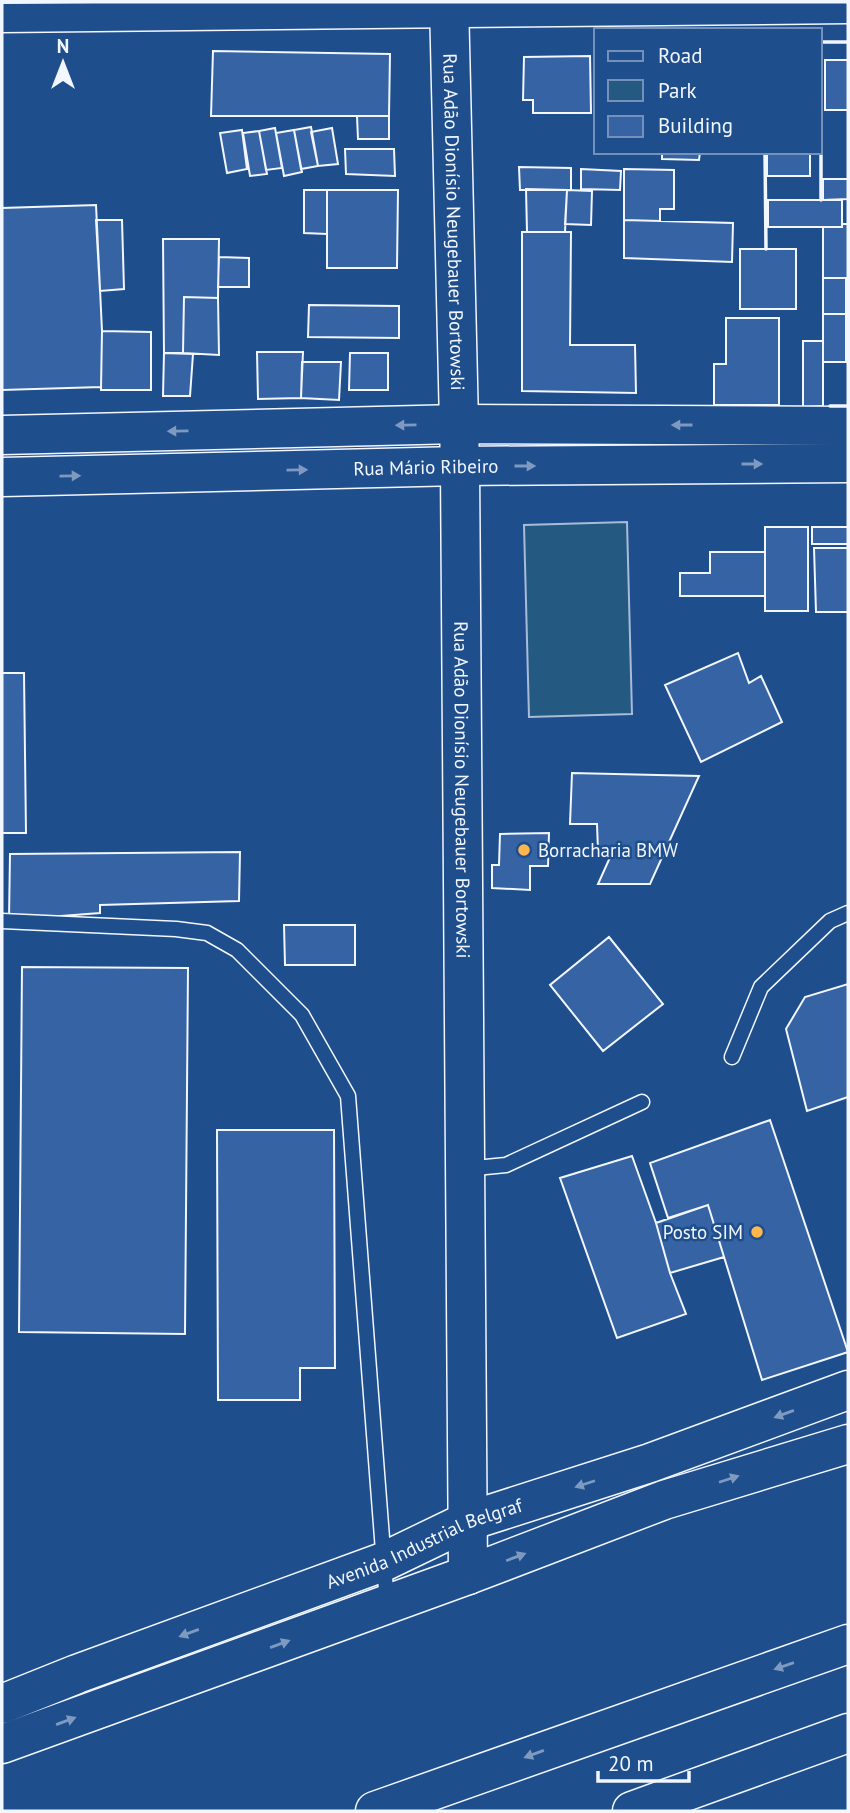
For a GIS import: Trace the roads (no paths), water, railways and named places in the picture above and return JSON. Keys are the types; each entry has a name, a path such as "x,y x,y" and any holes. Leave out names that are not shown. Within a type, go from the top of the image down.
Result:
{"main road":[{"name":"Rua Adão Dionísio Neugebauer Bortowski","path":"448,8 460,466 468,1575"},
{"path":"2,435 459,424 848,426"},
{"name":"Rua Mário Ribeiro","path":"2,477 460,466 848,463"},
{"name":"Avenida Industrial Belgraf","path":"2,1704 383,1562 466,1522 650,1463 848,1390"},
{"path":"2,1744 387,1605 664,1500 848,1444"},
{"path":"375,1811 848,1644"},
{"path":"632,1811 848,1733"}],"street":[{"path":"2,18 448,8 848,9"}],"lane":[{"path":"732,1057 761,987 830,921 848,913"},
{"path":"2,921 176,929 207,933 237,950 302,1015 348,1096 387,1605"},
{"path":"464,1169 506,1165 642,1102"}],"place":[{"name":"Borracharia BMW","path":"524,850"},
{"name":"Posto SIM","path":"757,1232"}]}
